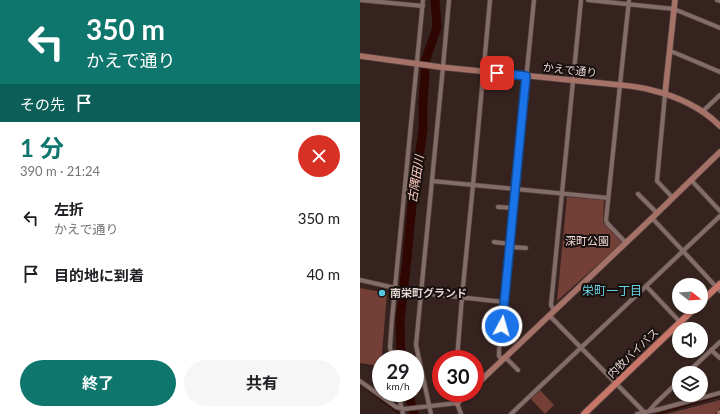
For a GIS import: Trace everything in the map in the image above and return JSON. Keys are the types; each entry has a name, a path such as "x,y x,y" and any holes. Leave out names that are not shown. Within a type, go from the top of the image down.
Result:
{"main road":[{"path":"708,297 719,288"},
{"name":"内牧バイパス","path":"680,322 689,314"},
{"name":"内牧バイパス","path":"584,414 672,330"}],"street":[{"path":"360,0 423,6"},
{"path":"390,350 395,288 419,65 423,0"},
{"path":"431,414 416,345 432,181 441,67 449,0"},
{"path":"458,350 490,0"},
{"path":"518,370 499,356 534,0"},
{"path":"554,310 551,305 581,0"},
{"path":"588,0 629,2 674,9 720,28"},
{"path":"673,198 657,181 675,0"},
{"path":"626,242 607,223 608,198 629,2"},
{"path":"670,52 720,72"},
{"name":"かえで通り","path":"360,56 419,65 620,85 651,90 666,94 690,104 720,126"},
{"path":"702,112 720,95"},
{"path":"484,377 720,152"},
{"path":"691,180 720,211"},
{"path":"432,181 608,198"},
{"path":"638,194 657,213"},
{"path":"498,207 514,208"},
{"path":"512,414 720,216"},
{"path":"652,218 719,288"},
{"path":"494,242 526,248"},
{"path":"360,280 395,288"},
{"path":"646,286 680,322"},
{"path":"421,293 504,302"},
{"path":"549,315 644,412"},
{"path":"695,366 720,342"},
{"path":"712,350 720,358"},
{"path":"360,381 396,407 403,409 453,402"},
{"path":"649,411 672,388"},
{"path":"638,414 720,393"},
{"path":"401,402 403,414"},
{"path":"459,402 461,414"}],"green space":[{"name":"深町公園","path":"567,197 604,200 603,222 622,243 557,301"},
{"path":"360,288 387,293 382,350 372,350 372,365 360,363"},
{"path":"540,390 554,405 545,414 531,399"},
{"path":"720,400 720,408 715,414 667,414"}],"waterway":[{"name":"古隅田川","path":"401,350 400,321 412,205 423,130 425,62 437,27 435,0"},
{"path":"360,384 400,414"},
{"path":"657,414 720,396"},
{"name":"古隅田川","path":"411,402 414,414"}],"place":[{"name":"南栄町グランド","path":"382,293"}],"district":[{"name":"栄町一丁目","path":"612,291"}],"route":[{"path":"497,73 526,76 502,326"}]}
